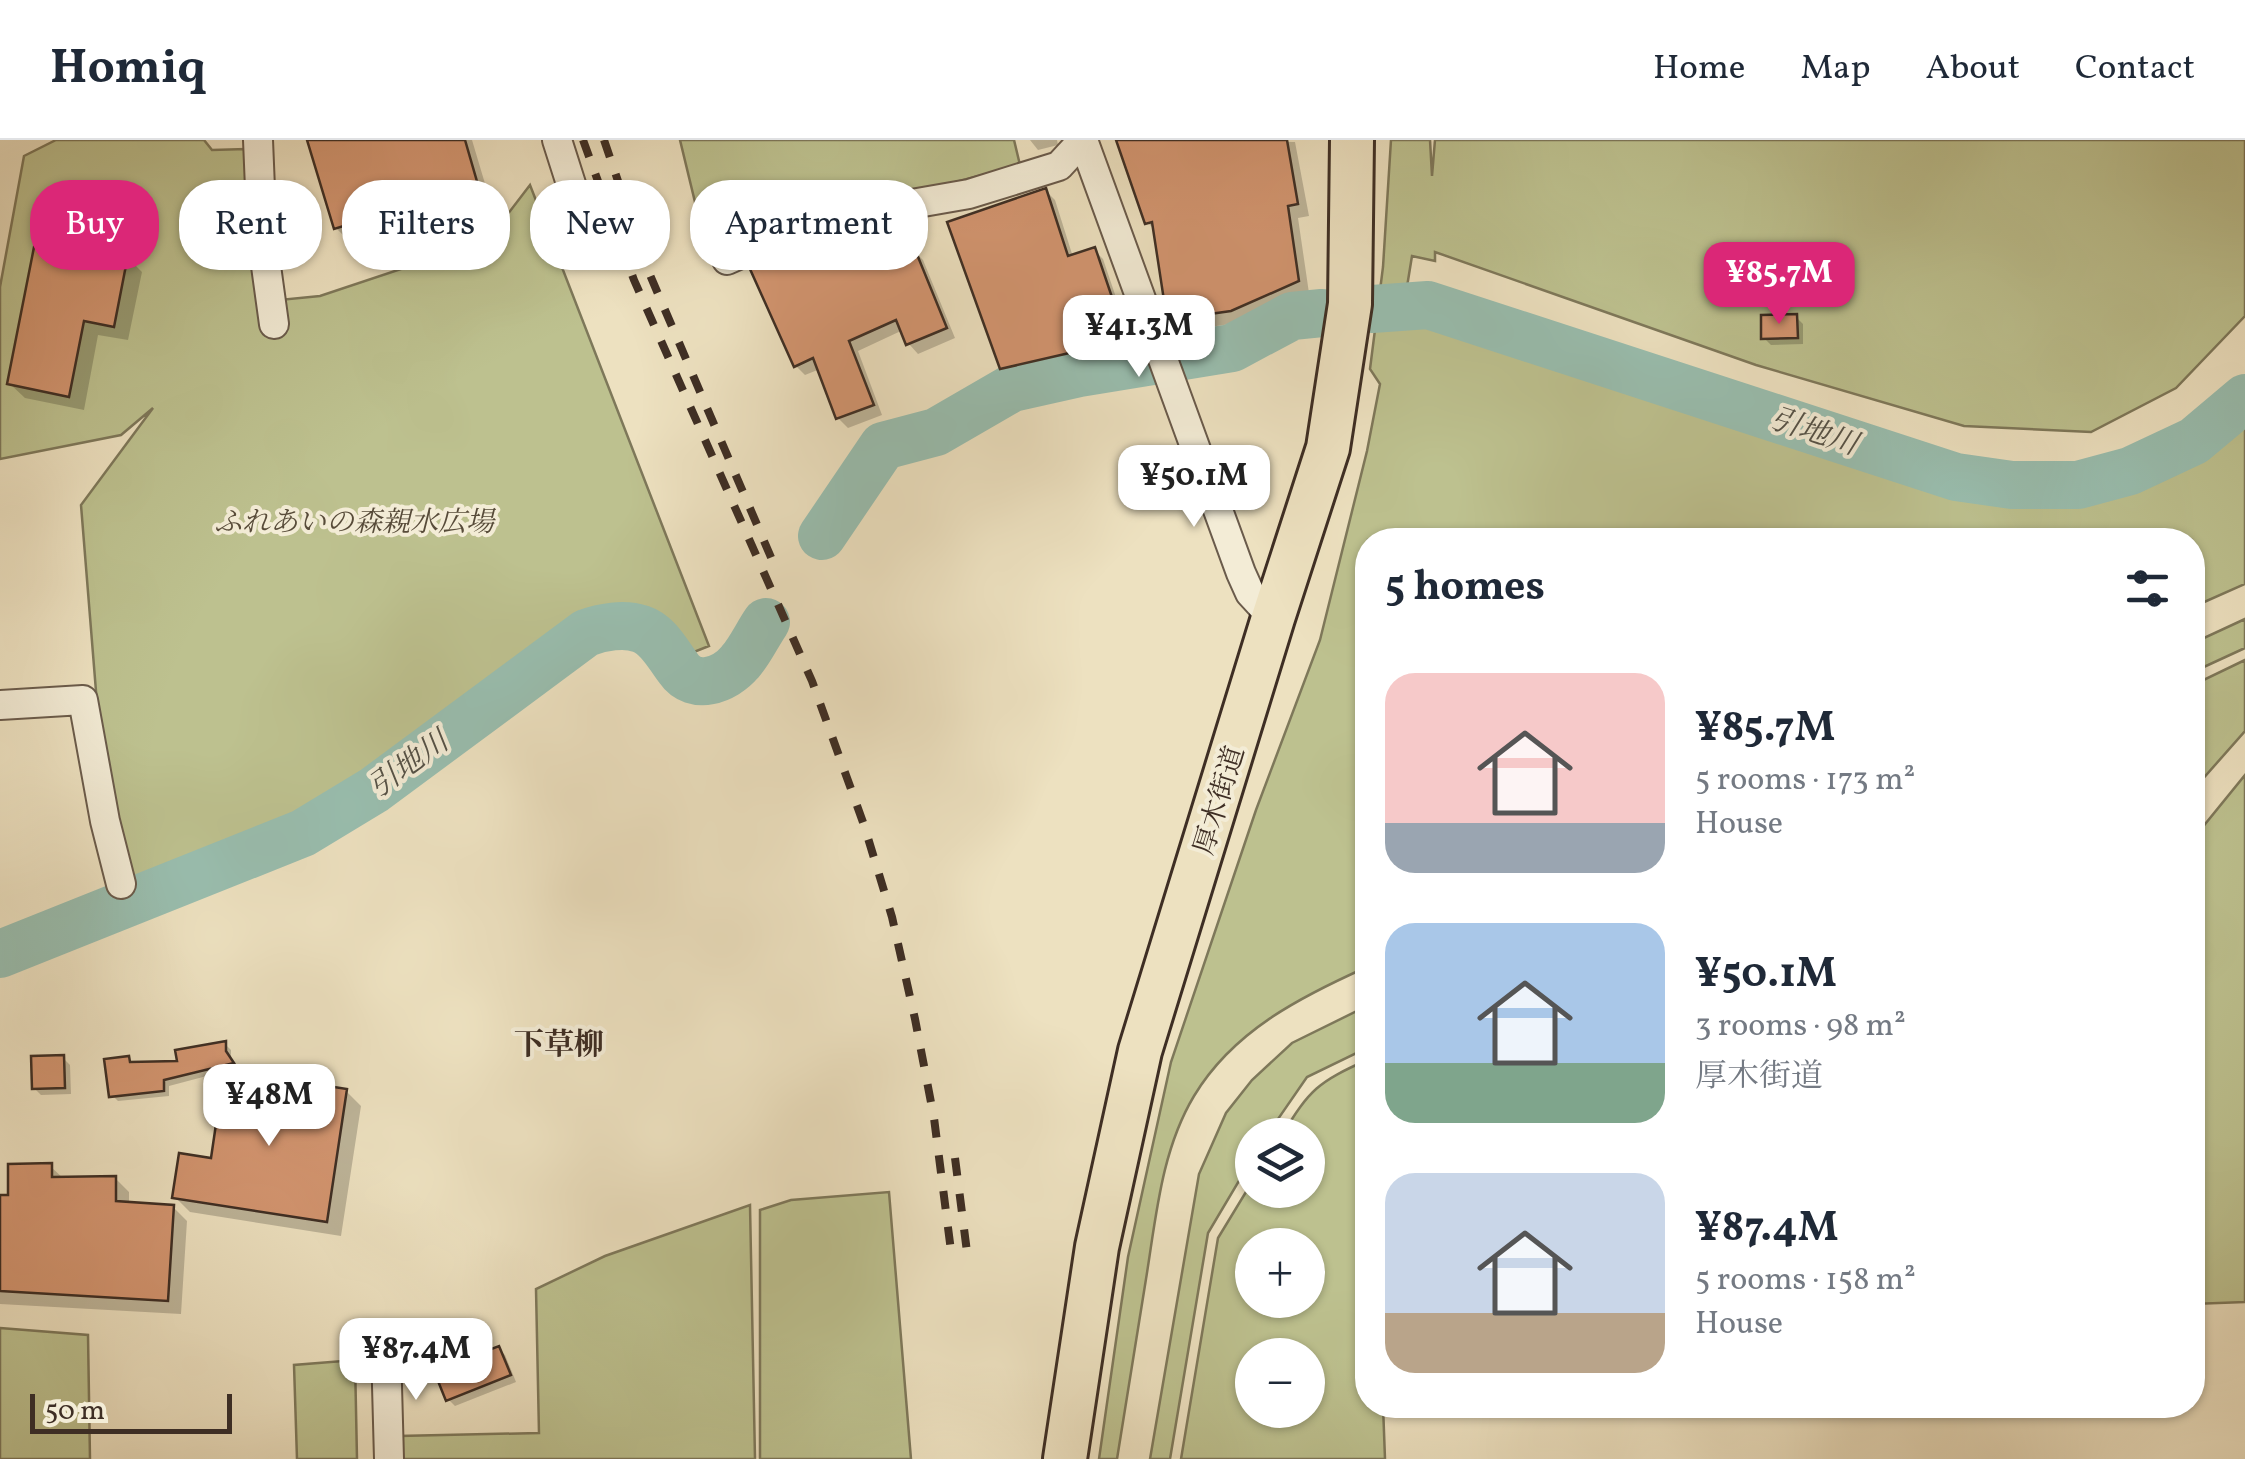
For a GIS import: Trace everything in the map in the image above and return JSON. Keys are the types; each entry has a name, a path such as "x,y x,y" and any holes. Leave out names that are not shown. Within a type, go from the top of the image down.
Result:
{"main road":[{"name":"厚木街道","path":"1065,1459 1097,1247 1140,1051 1328,448 1350,304 1352,140"}],"street":[{"path":"258,140 262,237 274,324"},
{"path":"557,140 570,180"},
{"path":"928,201 969,194 1059,166 1083,140 1246,583 1273,618"},
{"path":"0,705 83,700 104,821 121,884"},
{"path":"386,1350 389,1459"}],"green space":[{"name":"ふれあいの森親水広場","path":"56,140 204,140 212,150 246,149 253,180 179,180 179,270 273,270 280,300 320,296 398,270 510,270 510,211 530,185 530,270 563,270 709,646 689,654 620,643 569,654 330,803 132,884 98,716 81,505 153,408 121,435 0,459 0,287 24,156"},
{"path":"680,140 1014,140 1020,165 928,189 928,180 690,181"},
{"path":"1391,140 1430,140 1432,176 1435,140 2245,140 2245,316 2176,388 2091,432 1964,426 1756,365 1435,252 1435,261 1412,256 1405,299 1512,348 1662,401 2000,490 2073,493 2133,481 2187,453 2245,409 2245,584 2205,602 2205,528 1355,528 1355,973 1270,1018 1228,1053 1194,1096 1174,1139 1161,1185 1117,1459 1099,1459 1128,1257 1171,1062 1256,810 1320,640 1367,451 1380,384 1370,369 1383,267"},
{"path":"2245,619 2245,648 2205,666 2205,637"},
{"path":"2245,660 2245,731 2205,776 2205,679"},
{"path":"2245,775 2245,1302 2205,1304 2205,824"},
{"path":"1355,1012 1355,1054 1307,1077 1279,1118 1235,1118 1235,1188 1208,1233 1170,1459 1150,1459 1199,1174 1226,1113 1252,1080 1292,1043"},
{"path":"1355,1066 1355,1418 1383,1418 1385,1459 1181,1459 1218,1238 1236,1208 1325,1208 1325,1118 1293,1118 1317,1089"},
{"path":"889,1192 911,1459 760,1459 760,1210 791,1200"},
{"path":"750,1205 755,1459 399,1459 399,1436 539,1433 536,1289 605,1256"},
{"path":"0,1328 88,1335 90,1459 0,1459"},
{"path":"355,1360 357,1459 297,1459 294,1365"}],"building":[{"path":"307,140 465,140 477,180 342,180 342,227 334,229"},
{"path":"1116,140 1287,140 1298,204 1288,206 1299,281 1231,311 1167,320 1152,222 1145,224"},
{"path":"1046,188 1068,256 1095,247 1117,312 1073,327 1078,351 1000,369 947,222"},
{"path":"30,267 125,270 114,327 84,321 69,397 7,384"},
{"path":"750,270 923,270 947,328 906,345 896,320 849,341 874,405 836,419 813,358 794,367"},
{"path":"1797,314 1798,338 1761,339 1761,315"},
{"path":"226,1041 226,1051 234,1063 164,1080 164,1091 109,1097 104,1059 129,1056 130,1062 177,1061 175,1050"},
{"path":"64,1055 65,1088 32,1089 31,1056"},
{"path":"224,1070 347,1089 327,1222 172,1198 179,1153 211,1158"},
{"path":"52,1163 52,1177 116,1176 116,1201 174,1205 168,1301 0,1291 0,1195 8,1195 8,1164"},
{"path":"499,1346 511,1375 446,1401 434,1371"}],"waterway":[{"name":"引地川","path":"1372,309 1428,305 1956,477 2012,485 2078,485 2130,471 2194,441 2245,398"},
{"name":"引地川","path":"822,536 883,446 936,432 1012,388 1232,348 1292,316 1322,313"},
{"name":"引地川","path":"0,954 303,833 374,790 586,633 613,626 641,629 658,641 685,676 701,681 718,678 734,668 766,622"}],"railway":[{"path":"583,140 634,280 812,681 864,825 892,917 915,1019 934,1118 951,1251"},
{"path":"604,140 650,275 773,562"},
{"path":"955,1158 967,1252"}],"district":[{"name":"下草柳","path":"559,1044"}]}
